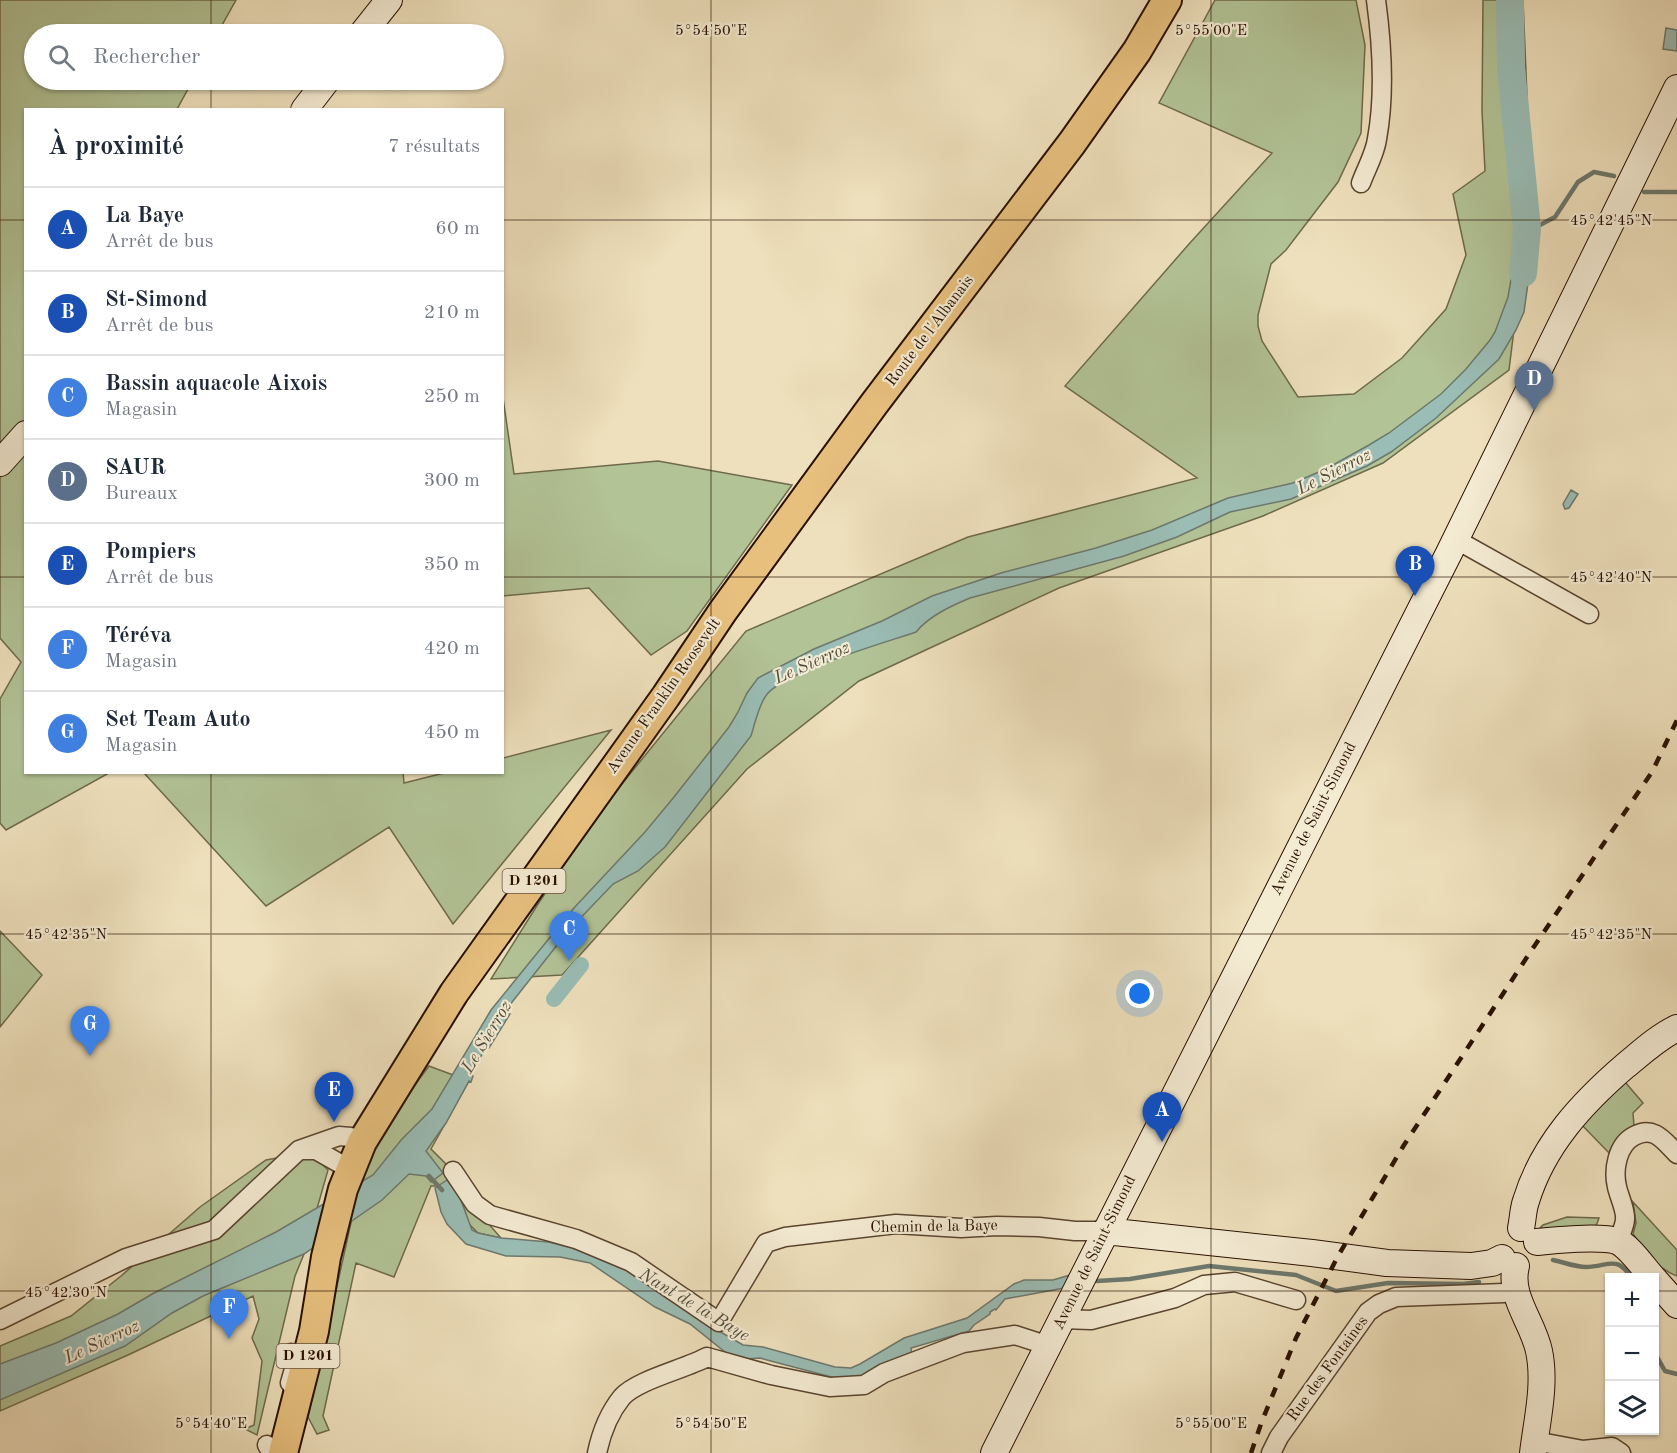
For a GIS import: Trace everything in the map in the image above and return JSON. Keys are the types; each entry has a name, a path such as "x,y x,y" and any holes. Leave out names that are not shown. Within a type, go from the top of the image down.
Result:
{"main road":[{"path":"370,24 389,0"},
{"name":"Route de l'Albanais","path":"723,611 874,405 1072,143 1137,51 1167,0"},
{"name":"Route de l'Albanais","path":"1137,51 1184,0"},
{"name":"Avenue de Saint-Simond","path":"994,1453 1455,540 1677,88"},
{"path":"306,108 319,90"},
{"path":"0,463 24,436"},
{"name":"Avenue Franklin Roosevelt","path":"274,1450 298,1324 351,1137 445,987 498,911 653,692 723,611"},
{"name":"Avenue Franklin Roosevelt","path":"337,1184 454,993 666,696 723,611"},
{"path":"1534,1447 1542,1382 1539,1352 1515,1290 1514,1273 1526,1202 1549,1148 1574,1114 1604,1084 1635,1058 1677,1028"},
{"name":"Chemin de la Baye","path":"1105,1232 1387,1263 1471,1266"},
{"path":"1471,1266 1516,1251 1608,1240 1628,1250 1649,1273"},
{"path":"1502,1290 1501,1269 1516,1251"},
{"name":"Avenue Franklin Roosevelt","path":"274,1450 314,1331 318,1260"},
{"path":"1471,1266 1488,1275 1526,1317"},
{"path":"1659,1284 1677,1305"}],"street":[{"path":"1361,183 1377,141 1381,101 1380,34 1376,0"},
{"path":"1455,540 1588,614"},
{"path":"1608,1240 1625,1219 1616,1183 1622,1146 1627,1140 1645,1132 1657,1134 1677,1154"},
{"path":"0,1320 126,1258 214,1230 299,1150 339,1136 351,1137"},
{"path":"299,1150 316,1150 337,1184"},
{"name":"Chemin de la Baye","path":"453,1171 474,1204 490,1215 576,1239 631,1262 719,1322 766,1243 785,1237 896,1224 962,1228 1039,1227 1075,1232 1105,1232"},
{"path":"1062,1319 1091,1320 1175,1298 1204,1285 1235,1282 1296,1300"},
{"name":"Rue des Fontaines","path":"1271,1453 1278,1437 1368,1312 1379,1304 1396,1297 1502,1290"},
{"path":"597,1453 609,1418 623,1396 643,1383 707,1357 771,1376 830,1387 864,1385 884,1373 963,1343 1015,1335 1049,1346"},
{"path":"1534,1447 1585,1452 1612,1451"}],"green space":[{"path":"0,0 236,0 223,24 24,24 24,90 187,90 178,108 24,108 24,774 107,774 6,830 0,823 0,699 21,662 0,638"},
{"path":"1215,0 1356,0 1365,45 1361,133 1338,182 1286,250 1271,264 1258,315 1262,341 1298,397 1354,394 1402,358 1446,309 1466,255 1453,194 1485,171 1482,111 1483,0 1523,0 1531,192 1509,370 1383,463 1263,516 1059,588 859,681 747,769 562,975 491,979 600,811 746,631 968,537 1197,478 1065,386 1272,153 1159,103"},
{"path":"504,405 514,474 658,461 792,485 687,631 651,655 589,588 504,596"},
{"path":"611,730 453,924 389,827 266,906 145,774 403,774 404,783 440,774 504,774 504,758"},
{"path":"0,931 42,975 0,1027"},
{"path":"429,1066 469,1081 431,1149 453,1171 480,1214 501,1238 478,1233 469,1224 462,1202 438,1186 431,1186 394,1277 356,1263 323,1416 329,1430 317,1434 308,1417 362,1173 380,1132"},
{"path":"1625,1082 1643,1103 1633,1113 1634,1126 1619,1137 1609,1153 1581,1124"},
{"path":"310,1152 328,1170 304,1254 295,1276 257,1435 245,1429 254,1425 262,1361 252,1338 259,1319 253,1296 128,1355 0,1411 0,1346 71,1316 200,1207 266,1160"},
{"path":"1633,1202 1677,1250 1677,1276 1657,1264 1633,1234 1636,1223"},
{"path":"1567,1217 1599,1218 1596,1226 1543,1234 1540,1228 1543,1225"}],"water":[{"path":"1666,28 1677,30 1677,51 1663,49"},
{"path":"1535,232 1524,312 1499,359 1436,418 1391,452 1367,466 1291,499 1230,512 1177,537 1124,556 970,598 934,616 916,632 811,669 774,688 763,701 751,736 665,847 638,871 613,884 569,930 505,1011 510,1014 470,1074 473,1076 471,1082 469,1081 446,1123 426,1151 443,1173 431,1182 426,1176 409,1174 382,1200 304,1254 203,1296 172,1313 125,1346 0,1400 0,1364 56,1343 118,1314 154,1293 276,1232 373,1175 402,1139 432,1109 491,1010 573,909 645,832 674,797 729,727 747,693 758,678 814,649 882,621 932,596 1001,573 1096,548 1152,530 1228,498 1293,483 1326,469 1369,445 1441,394 1490,340 1508,297 1518,239"},
{"path":"1571,490 1578,494 1569,508 1565,509 1563,504"},
{"path":"447,1180 459,1195 472,1230 478,1233 501,1238 549,1242 594,1254 641,1275 663,1296 692,1313 702,1322 706,1319 710,1326 743,1345 763,1347 835,1367 851,1368 904,1338 967,1318 1014,1284 1024,1280 1053,1280 1070,1275 1064,1288 1005,1299 996,1310 990,1312 969,1331 911,1348 912,1356 858,1379 839,1379 760,1358 744,1359 730,1356 690,1324 655,1307 590,1263 560,1257 506,1256 466,1244 447,1224 441,1212 435,1188"}],"waterway":[{"name":"Le Sierroz","path":"1510,0 1511,68 1527,229 1523,273"},
{"path":"1527,229 1555,217 1578,182 1594,172 1614,176"},
{"path":"1644,192 1677,192"},
{"path":"554,999 581,965"},
{"name":"Nant de la Baye","path":"429,1176 442,1190"},
{"name":"Nant de la Baye","path":"1553,1260 1582,1267 1616,1264 1628,1273"},
{"name":"Nant de la Baye","path":"1097,1281 1130,1279 1209,1266 1296,1275 1336,1291 1388,1283 1463,1284 1479,1282"},
{"name":"Nant de la Baye","path":"1659,1360 1665,1371 1677,1374"}],"railway":[{"path":"1251,1453 1296,1338 1338,1256 1404,1145 1652,772 1677,720"}],"place":[{"name":"SAUR","path":"1534,411"},
{"name":"St-Simond","path":"1415,596"},
{"name":"Bassin aquacole Aixois","path":"569,961"},
{"name":"Set Team Auto","path":"90,1056"},
{"name":"Pompiers","path":"334,1122"},
{"name":"La Baye","path":"1162,1142"},
{"name":"Téréva","path":"229,1339"}]}
